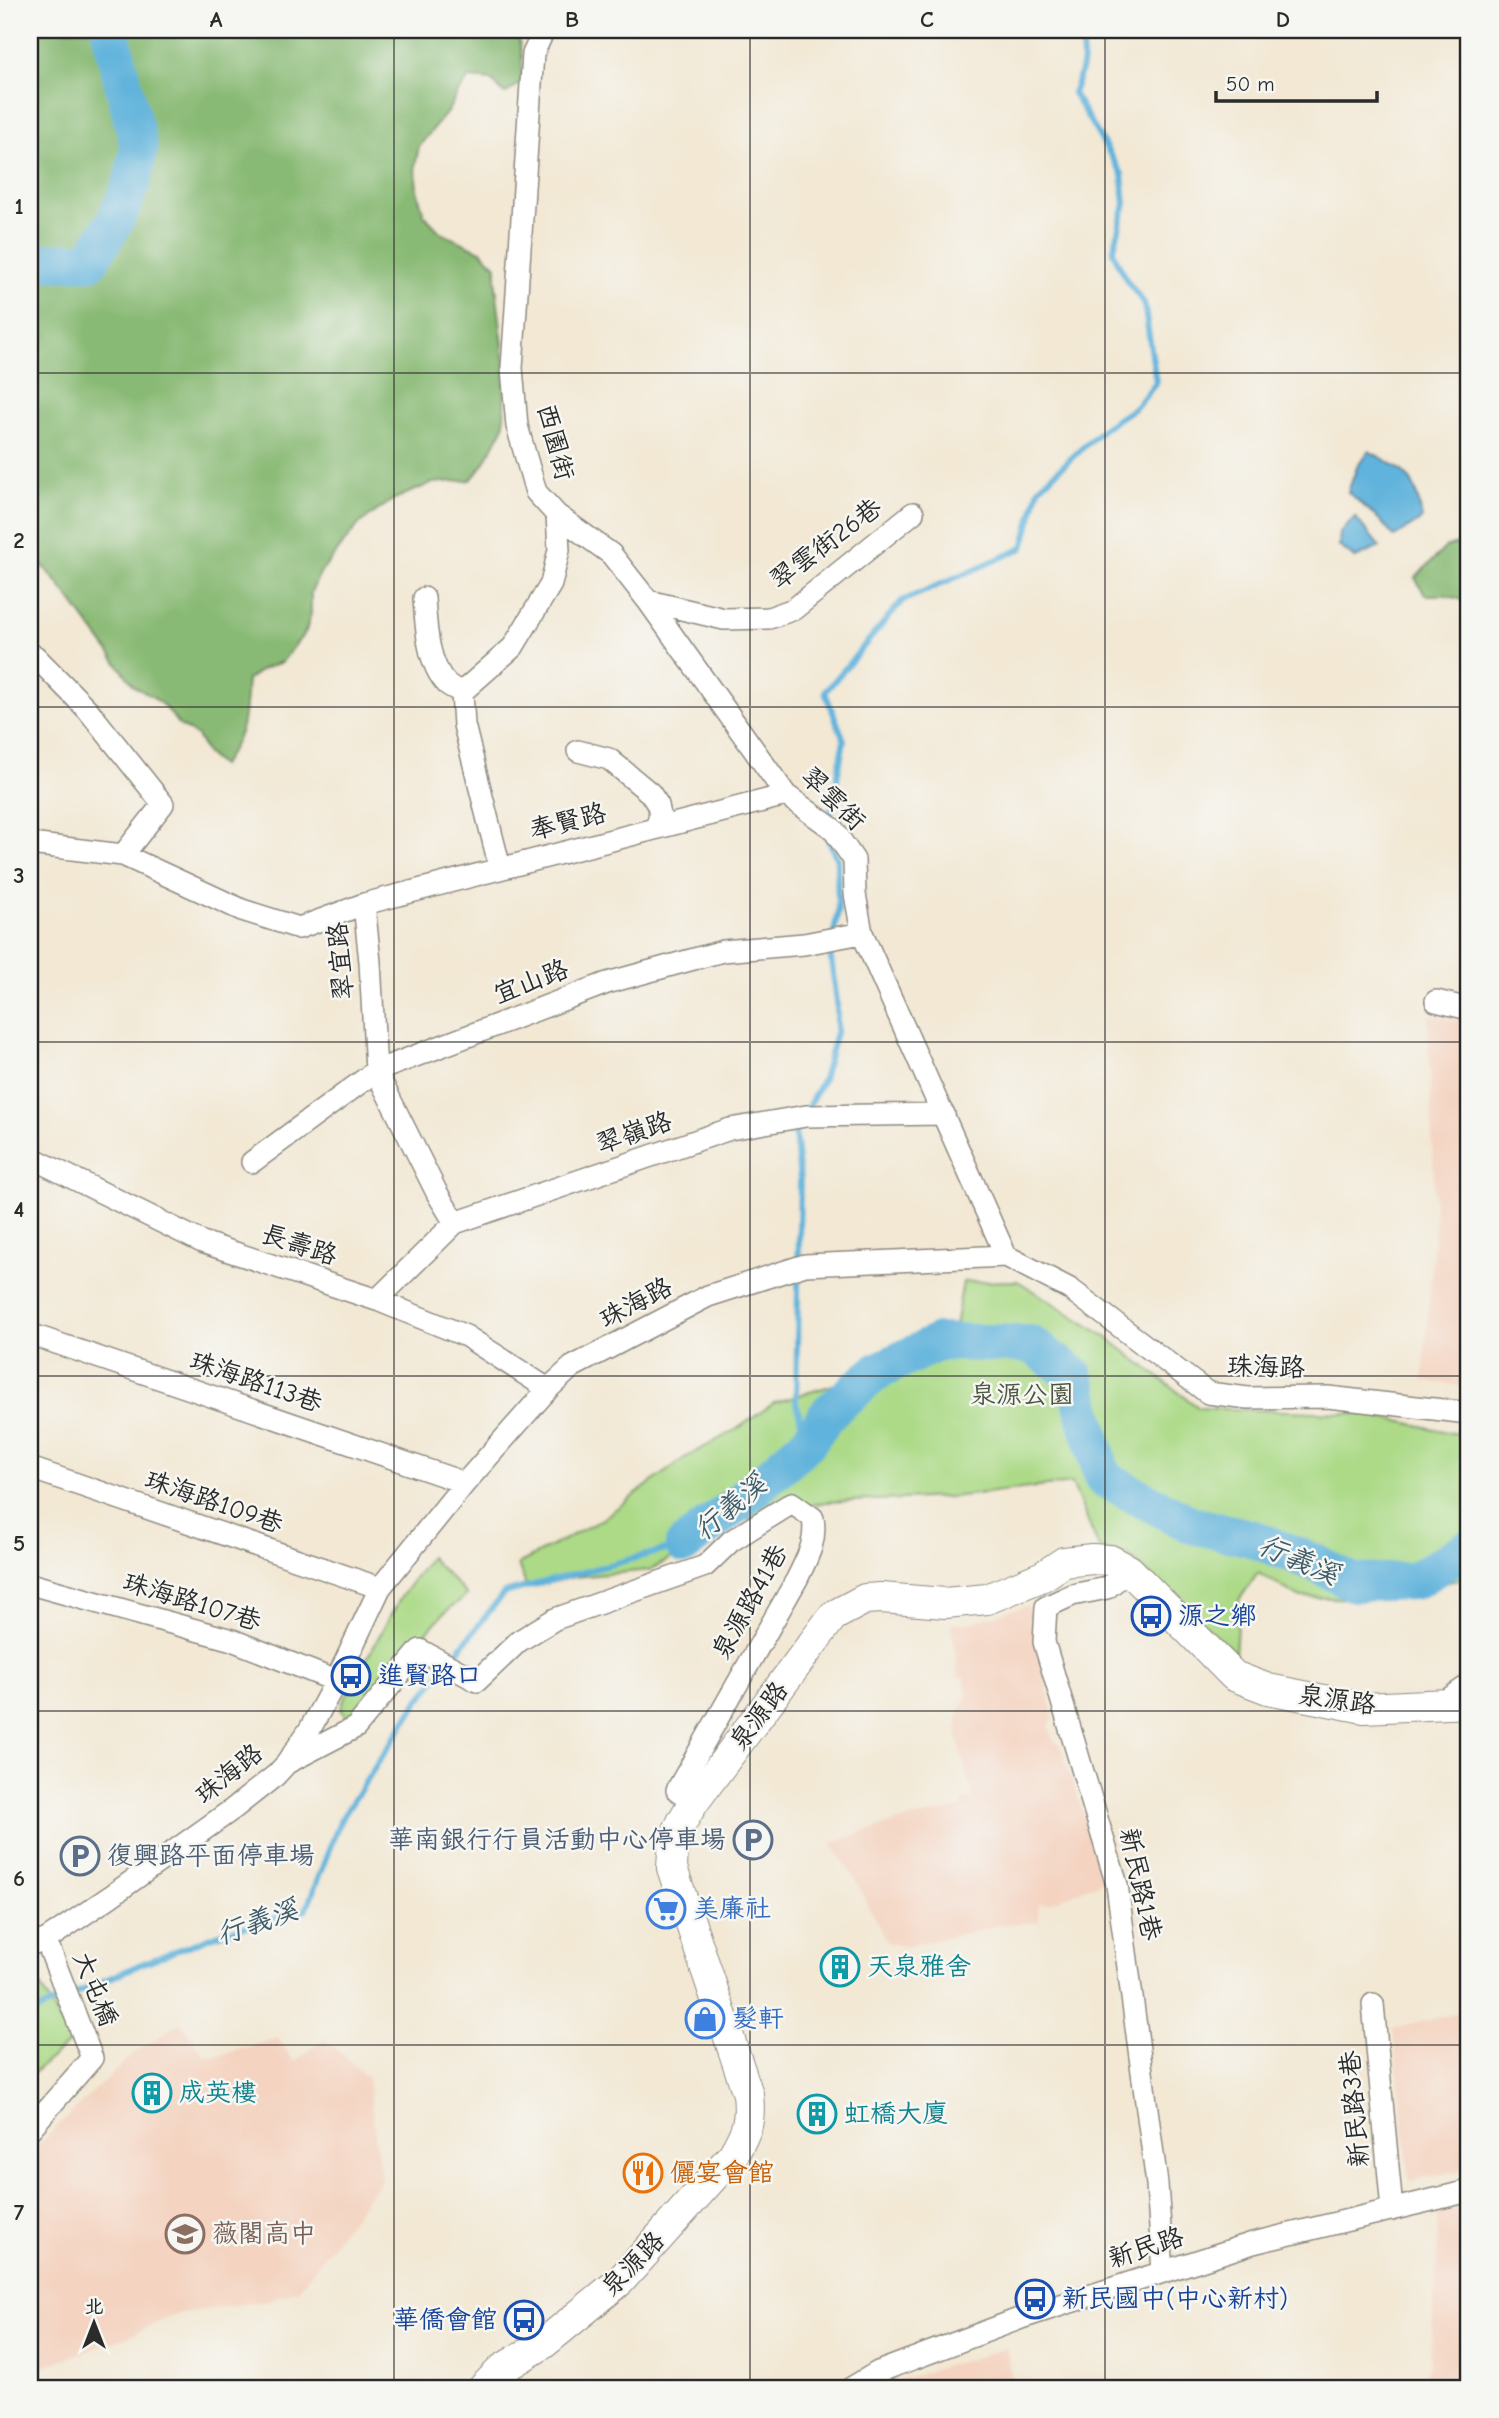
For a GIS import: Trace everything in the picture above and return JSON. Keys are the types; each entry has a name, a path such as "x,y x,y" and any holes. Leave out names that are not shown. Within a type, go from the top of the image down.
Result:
{"street":[{"name":"西園街","path":"461,692 513,647 551,584 559,550 558,515 536,492 517,426 512,368 533,54 544,30"},
{"name":"翠雲街26巷","path":"648,601 724,619 769,618 794,609 913,513"},
{"name":"翠雲街","path":"558,515 611,554 648,601 786,795 833,829 854,860 855,894 862,933 1006,1255"},
{"path":"424,598 426,633 436,667 448,685 461,692 464,725 500,868"},
{"path":"30,655 35,656 88,710 163,804 123,855"},
{"path":"579,751 609,759 650,793 658,805 660,815 656,828"},
{"name":"奉賢路","path":"364,904 786,795"},
{"name":"翠宜路","path":"30,844 123,855 242,910 299,928 364,904 376,1071 437,1193 455,1223"},
{"name":"宜山路","path":"252,1162 376,1071 607,983 723,951 804,944 862,933"},
{"path":"1436,1002 1469,1009"},
{"name":"翠嶺路","path":"377,1300 455,1223 730,1129 806,1116 944,1114"},
{"name":"長壽路","path":"30,1157 202,1242 377,1300 466,1336 548,1389"},
{"name":"珠海路","path":"38,1942 111,1896 276,1775 288,1763 310,1729 380,1588 548,1389 572,1367 708,1296 805,1265 1006,1255 1070,1289 1208,1393 1248,1398 1328,1397 1469,1413"},
{"name":"珠海路113巷","path":"30,1334 466,1483"},
{"name":"珠海路109巷","path":"30,1468 380,1588"},
{"name":"泉源路41巷","path":"288,1763 356,1727 420,1650 477,1681 519,1641 555,1619 705,1566 731,1541 792,1503 813,1518 813,1545 797,1579 677,1790 694,1802"},
{"name":"泉源路","path":"483,2388 502,2369 543,2344 620,2281 733,2155 748,2125 748,2094 673,1868 673,1843 680,1824 694,1802 833,1616 851,1604 865,1599 945,1603 987,1599 1042,1576 1063,1562 1110,1560 1129,1570 1234,1676 1268,1689 1364,1708 1469,1703"},
{"name":"新民路1巷","path":"1129,1570 1107,1588 1072,1595 1046,1607 1044,1642 1118,1885 1157,2184 1163,2272"},
{"name":"珠海路107巷","path":"30,1584 232,1640 336,1681"},
{"path":"1440,1705 1469,1685"},
{"name":"大屯橋","path":"30,2129 92,2058 38,1942"},
{"name":"新民路3巷","path":"1373,2004 1392,2210"},
{"name":"新民路","path":"851,2388 878,2372 1024,2317 1253,2243 1469,2191"}],"shaded area":[{"path":"1428,1014 1469,1022 1469,1387 1423,1381 1435,1224"},
{"path":"1028,1605 1053,1715 1049,1727 1053,1740 1060,1744 1086,1821 1110,1878 1051,1903 1038,1904 1039,1922 1002,1925 905,1947 886,1942 859,1886 831,1843 899,1821 955,1809 962,1806 961,1801 973,1799 957,1735 959,1711 967,1694 964,1677 959,1678 951,1624 973,1622"},
{"path":"1469,2010 1469,2168 1409,2181 1393,2029"},
{"name":"薇閣高中","path":"180,2023 205,2056 217,2056 278,2038 294,2062 325,2039 368,2078 381,2180 299,2289 265,2301 176,2314 128,2337 30,2371 30,2152 133,2054"},
{"path":"1469,2198 1469,2388 1420,2388 1430,2363 1438,2240 1436,2205"},
{"path":"1007,2348 1013,2388 883,2388 899,2380"}],"green space":[{"path":"30,30 517,30 522,56 522,82 505,94 491,80 469,78 448,111 419,146 415,166 417,190 424,215 441,233 481,251 496,266 505,362 504,426 484,464 471,480 432,483 394,499 360,523 320,573 311,592 311,613 306,631 282,662 263,669 247,680 242,725 235,744 221,766 207,754 197,736 178,724 167,709 153,697 134,686 58,583 32,554"},
{"path":"1469,541 1469,602 1446,595 1425,595 1415,578 1446,547"},
{"name":"泉源公園","path":"1018,1281 1105,1336 1199,1408 1368,1414 1452,1433 1469,1434 1469,1578 1364,1599 1299,1597 1258,1573 1239,1600 1235,1653 1128,1555 1099,1548 1072,1483 951,1497 825,1502 738,1522 650,1570 575,1577 527,1588 518,1564 601,1520 683,1459 737,1429 774,1403 892,1367 955,1326 963,1282"},
{"path":"430,1557 467,1595 443,1614 350,1719 341,1710 343,1701 401,1597"},
{"path":"30,1967 71,2041 30,2076"}],"water":[{"path":"1369,451 1401,470 1416,492 1422,519 1394,537 1380,520 1348,492 1357,467"},
{"path":"1355,517 1380,547 1355,558 1339,546 1340,532"}],"waterway":[{"path":"30,262 90,261 114,223 132,183 139,147 110,30"},
{"path":"829,823 844,740 825,692 902,601 1023,548 1039,488 1104,428 1136,407 1156,382 1144,303 1127,281 1113,252 1125,204 1122,174 1073,93 1083,62 1082,47 1076,30"},
{"path":"805,1113 823,1079 837,1029 837,1002 830,952 838,912 837,859 827,837"},
{"path":"800,1123 795,1132 800,1180 796,1403 807,1443"},
{"name":"行義溪","path":"684,1545 741,1501 807,1443 830,1411 878,1371 939,1342 1030,1344 1074,1375 1103,1478 1192,1525 1251,1538 1315,1563 1354,1583 1414,1581 1469,1548"},
{"name":"行義溪","path":"30,2014 139,1965 219,1934 306,1910 340,1821 417,1703 504,1593 684,1545"}],"place":[{"name":"源之鄉","path":"1151,1616"},
{"name":"進賢路口","path":"351,1676"},
{"name":"華南銀行行員活動中心停車場","path":"753,1840"},
{"name":"復興路平面停車場","path":"80,1856"},
{"name":"美廉社","path":"666,1909"},
{"name":"天泉雅舍","path":"840,1967"},
{"name":"髮軒","path":"705,2019"},
{"name":"成英樓","path":"152,2093"},
{"name":"虹橋大廈","path":"817,2114"},
{"name":"儷宴會館","path":"643,2173"},
{"name":"薇閣高中","path":"185,2234"},
{"name":"新民國中(中心新村)","path":"1035,2299"},
{"name":"華僑會館","path":"524,2320"}]}
